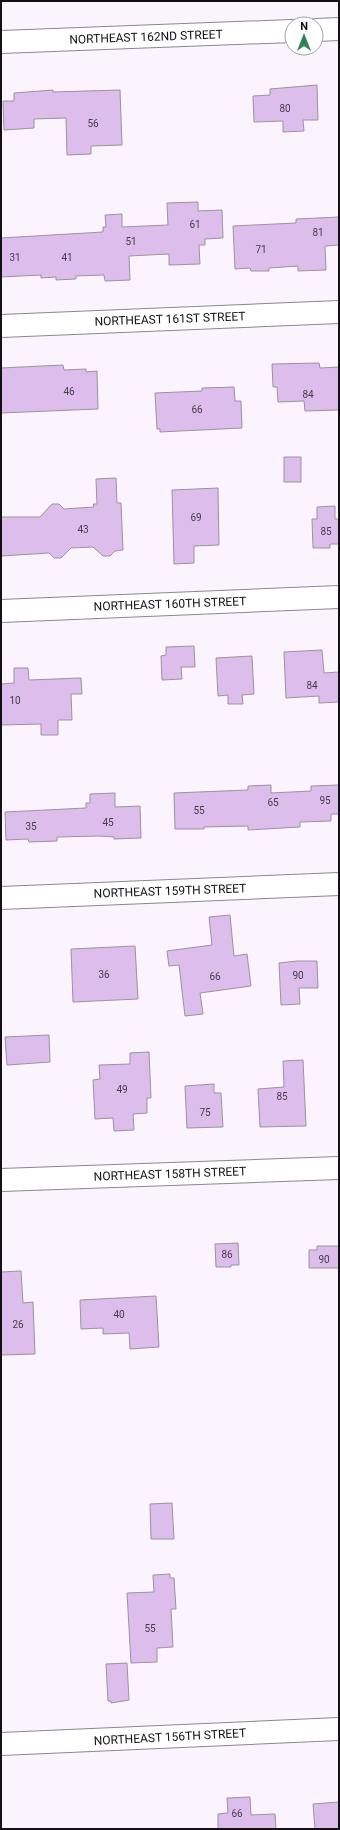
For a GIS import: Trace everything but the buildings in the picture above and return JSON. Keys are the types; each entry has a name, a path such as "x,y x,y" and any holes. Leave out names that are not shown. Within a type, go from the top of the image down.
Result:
{"street":[{"path":"324,30 339,29"},
{"name":"NORTHEAST 162ND STREET","path":"1,42 284,31"},
{"name":"NORTHEAST 161ST STREET","path":"1,326 339,312"},
{"name":"NORTHEAST 160TH STREET","path":"1,611 339,597"},
{"name":"NORTHEAST 159TH STREET","path":"1,898 339,884"},
{"name":"NORTHEAST 158TH STREET","path":"1,1180 339,1168"},
{"name":"NORTHEAST 156TH STREET","path":"1,1744 339,1729"}]}
